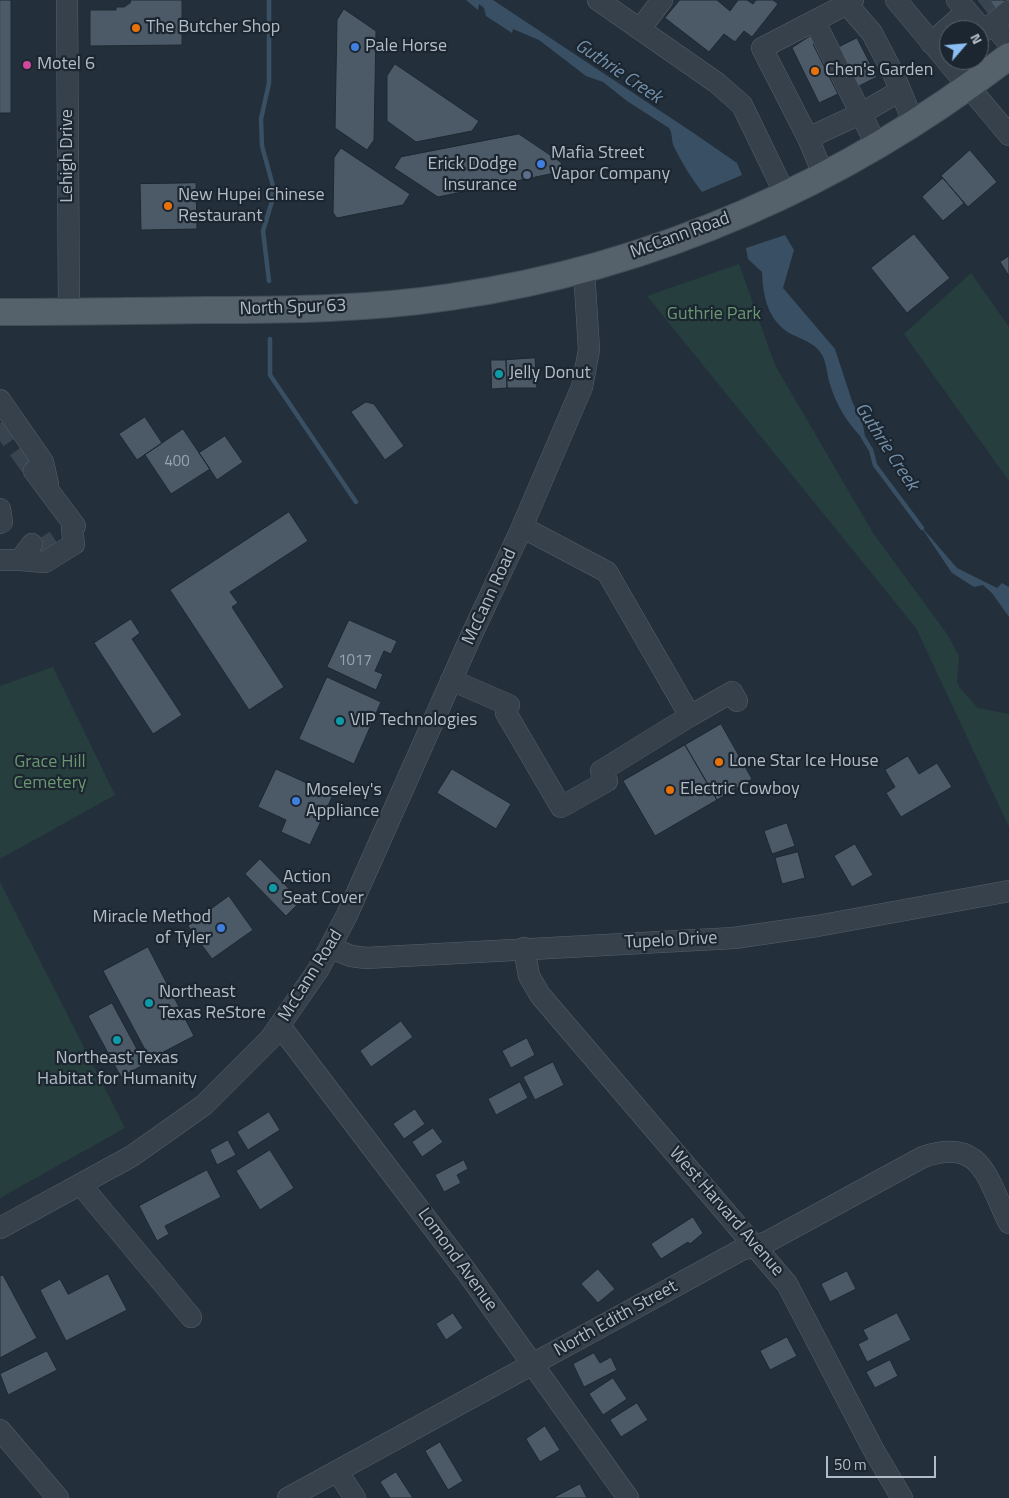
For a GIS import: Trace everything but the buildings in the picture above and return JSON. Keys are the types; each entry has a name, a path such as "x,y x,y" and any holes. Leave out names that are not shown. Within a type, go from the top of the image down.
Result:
{"main road":[{"name":"McCann Road","path":"584,270 699,231 824,176 914,124 968,88 1009,56"},
{"name":"North Spur 63","path":"0,312 303,309 360,306 472,293 584,270"}],"street":[{"name":"Lehigh Drive","path":"67,0 69,312"},
{"path":"640,29 662,0"},
{"path":"824,176 808,138 762,48 815,22 850,2 872,33 900,90 914,124"},
{"path":"901,2 968,88 1009,135"},
{"path":"610,3 640,29 717,83 742,105 785,194"},
{"path":"931,42 980,11 1009,44"},
{"path":"815,22 877,146"},
{"path":"808,138 862,113 900,90"},
{"name":"McCann Road","path":"0,1228 149,1146 204,1105 256,1054 280,1026 308,986 331,948 522,527 582,387 588,368 589,328 584,270"},
{"path":"0,400 43,462 50,491"},
{"path":"23,554 45,562 74,544 62,532 75,526 34,471"},
{"path":"0,509 2,522 0,523"},
{"path":"522,527 608,572 690,716"},
{"path":"451,680 509,705 506,713 561,807 606,781 601,771 690,716 732,692 737,701"},
{"name":"Tupelo Drive","path":"331,948 352,956 366,958 759,935 1009,891"},
{"name":"West Harvard Avenue","path":"524,948 528,976 540,995 781,1276 797,1299 873,1449 902,1498"},
{"name":"Lomond Avenue","path":"280,1026 462,1264 628,1498"},
{"name":"North Edith Street","path":"288,1498 741,1250 767,1242 916,1160 948,1151 967,1153 976,1160 1009,1223"},
{"path":"81,1185 190,1317"},
{"path":"0,1430 58,1498"},
{"path":"337,1471 355,1498"}],"green space":[{"name":"Guthrie Park","path":"739,264 775,365 873,533 947,634 959,656 957,682 960,688 978,708 1009,714 1009,827 916,628 647,296"},
{"path":"971,273 1009,327 1009,481 904,334"},
{"name":"Grace Hill Cemetery","path":"53,667 115,795 0,859 0,686"},
{"path":"0,882 125,1128 0,1198"}],"water":[{"path":"466,0 493,0 737,163 742,175 702,192 677,153 669,128 627,101 603,82 586,76 539,40 513,29 512,33 486,16 484,8 479,4 478,10"},
{"path":"785,235 794,250 783,288 835,349 852,401 863,425 866,442 839,407 829,381 824,358 811,344 783,329 777,322 768,308 762,272 748,259 746,248"},
{"path":"919,524 957,568 997,588 1002,583 1009,587 1009,617 992,593 983,585 974,587 952,573"}],"waterway":[{"path":"269,0 269,83 261,119 262,146 273,186 272,201 263,231 269,281"},
{"path":"270,339 270,375 356,502"},
{"name":"Guthrie Creek","path":"863,437 871,450 875,465 922,528"}],"tunnel":[{"path":"982,6 990,0"},
{"path":"0,423 34,471"},
{"path":"38,552 61,537"}],"place":[{"name":"The Butcher Shop","path":"136,28"},
{"name":"Pale Horse","path":"355,47"},
{"name":"Motel 6","path":"27,65"},
{"name":"Chen's Garden","path":"815,71"},
{"name":"Mafia Street Vapor Company","path":"541,164"},
{"name":"Erick Dodge Insurance","path":"527,175"},
{"name":"New Hupei Chinese Restaurant","path":"168,206"},
{"name":"Jelly Donut","path":"499,374"},
{"name":"VIP Technologies","path":"340,721"},
{"name":"Lone Star Ice House","path":"719,762"},
{"name":"Electric Cowboy","path":"670,790"},
{"name":"Moseley's Appliance","path":"296,801"},
{"name":"Action Seat Cover","path":"273,888"},
{"name":"Miracle Method of Tyler","path":"221,928"},
{"name":"Northeast Texas ReStore","path":"149,1003"},
{"name":"Northeast Texas Habitat for Humanity","path":"117,1040"}]}
